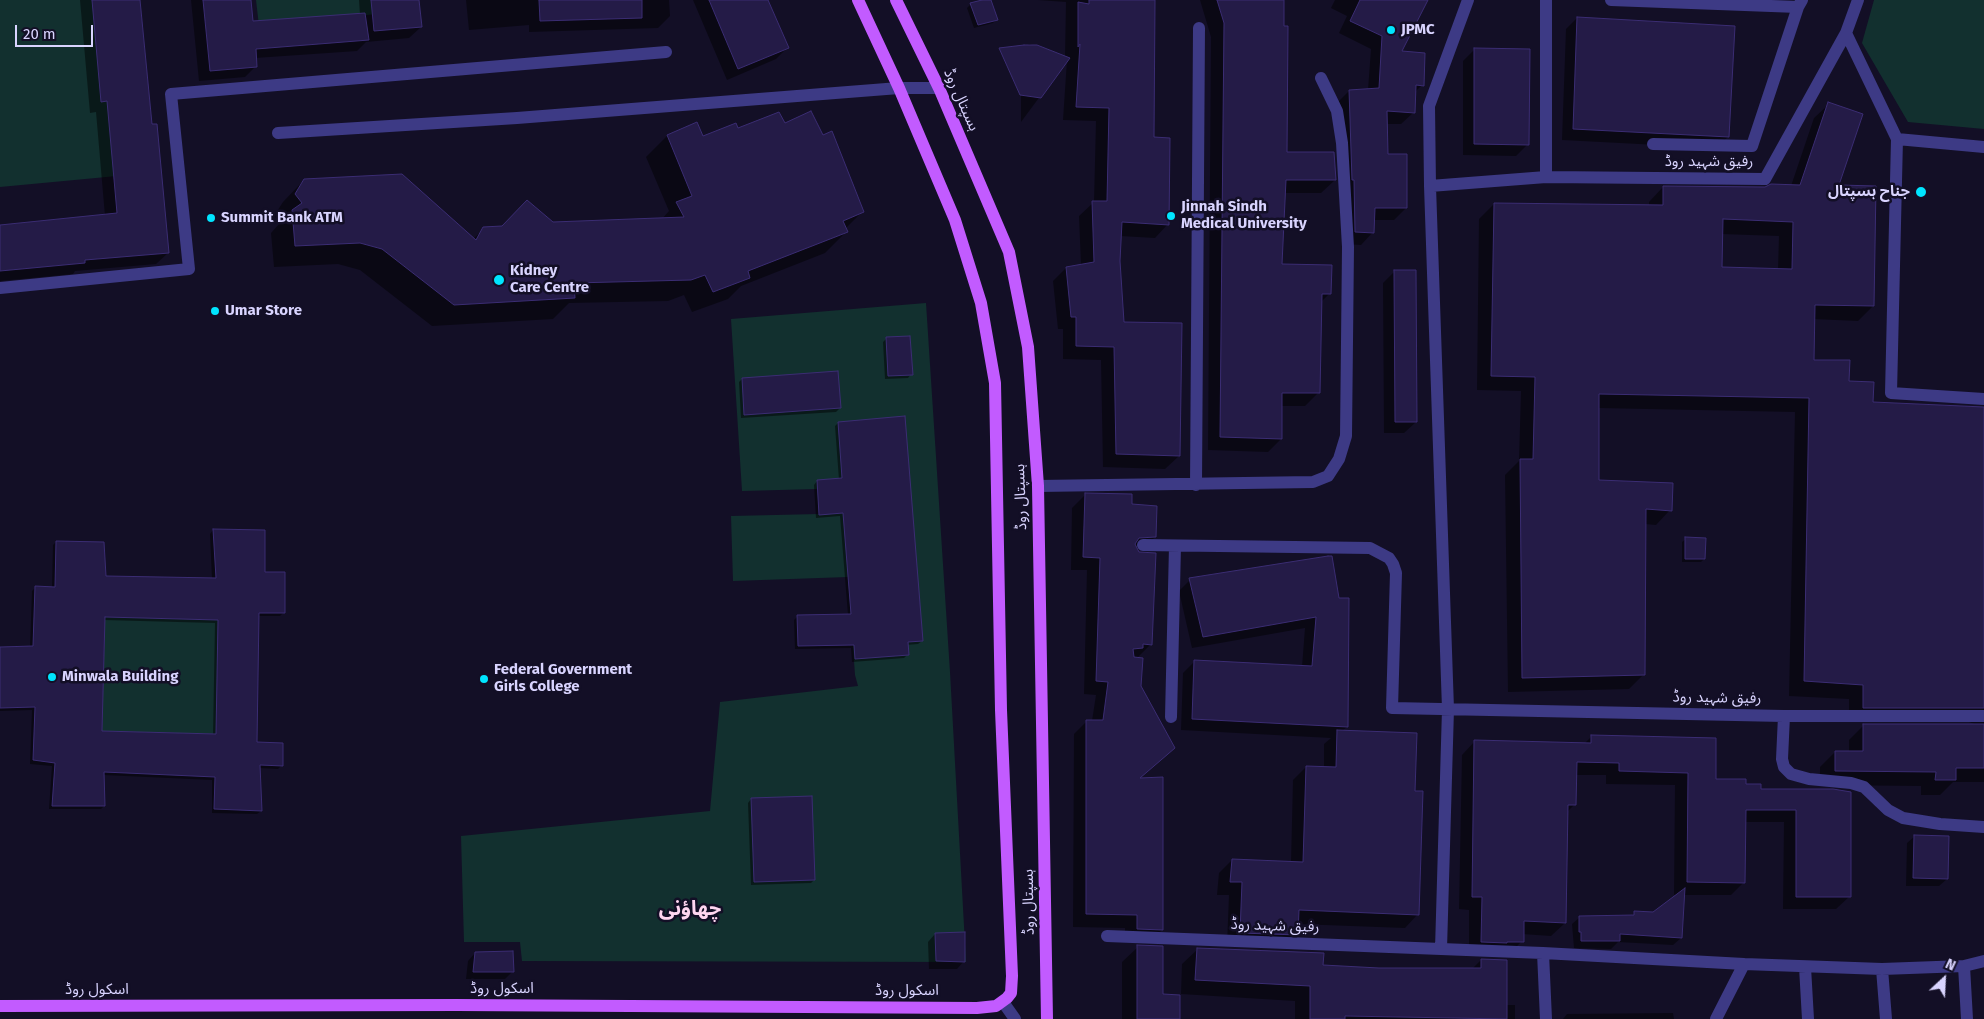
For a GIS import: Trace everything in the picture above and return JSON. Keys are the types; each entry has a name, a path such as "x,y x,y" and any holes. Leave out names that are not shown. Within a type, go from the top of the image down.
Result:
{"main road":[{"name":"ہسپتال روڈ","path":"858,0 899,88 955,220 981,303 995,383 1001,710 1012,976 1011,992 1003,1002"},
{"name":"ہسپتال روڈ","path":"896,0 939,88 1009,252 1028,347 1038,486 1047,1019"},
{"name":"اسکول روڈ","path":"0,1006 477,1005 977,1008 996,1006 1003,1002"}],"street":[{"path":"1442,949 1448,709 1430,186 1429,106 1468,0"},
{"path":"1546,0 1546,177"},
{"path":"1611,0 1800,4 1752,146 1653,144"},
{"path":"1858,0 1846,33 1897,139 1891,393 1984,399"},
{"path":"1196,485 1199,28"},
{"name":"رفیق شہید روڈ","path":"1430,186 1546,177 1765,178 1846,33"},
{"path":"0,288 189,269 171,94 666,52"},
{"path":"1038,486 1313,482 1328,476 1339,459 1346,436 1348,247 1342,143 1336,111 1321,78"},
{"path":"278,133 518,118 899,88 939,88"},
{"path":"1897,139 1984,147"},
{"path":"1143,545 1175,546 1171,716"},
{"name":"رفیق شہید روڈ","path":"1175,546 1370,548 1388,558 1394,564 1396,573 1392,708 1784,716 1984,716"},
{"path":"1784,716 1782,759 1784,767 1791,774 1809,779 1851,783 1864,787 1888,810 1903,818 1940,824 1984,827"},
{"name":"رفیق شہید روڈ","path":"1107,936 1543,953 1744,964"},
{"path":"1543,953 1546,1019"},
{"path":"1716,1019 1744,964 1882,969 1964,966 1984,961"},
{"path":"1964,966 1967,1019"},
{"path":"1805,967 1808,1019"},
{"path":"1882,969 1886,1019"},
{"path":"1003,1002 1015,1019"}],"green space":[{"path":"0,0 100,0 117,176 0,187"},
{"path":"256,0 376,0 377,14 259,26"},
{"path":"1874,0 1984,0 1984,129 1908,122 1862,43"},
{"path":"926,303 950,672 966,962 522,961 520,942 464,942 461,836 710,811 720,702 858,686 855,675 848,577 733,581 731,516 819,514 817,489 742,491 731,319"},
{"path":"105,617 218,620 216,734 102,731"}],"building":[{"path":"92,0 140,0 152,124 157,124 169,253 85,260 85,263 0,271 0,225 117,213 107,101 101,102"},
{"path":"203,0 251,0 253,21 365,13 369,40 256,49 257,67 210,71"},
{"path":"371,0 419,0 422,27 374,31"},
{"path":"539,0 642,0 642,18 540,21"},
{"path":"709,0 768,0 789,48 738,69"},
{"path":"991,0 998,20 978,25 970,3"},
{"path":"1089,0 1155,0 1154,137 1170,138 1169,225 1122,222 1120,261 1124,322 1182,323 1180,456 1116,454 1114,347 1076,346 1076,317 1071,317 1066,267 1094,262 1092,201 1107,201 1109,108 1076,107 1080,44 1078,47 1078,2 1089,4"},
{"path":"1217,0 1284,0 1284,26 1288,26 1287,152 1334,152 1336,180 1286,180 1282,264 1332,265 1331,294 1322,294 1320,393 1282,393 1282,439 1220,437 1224,23"},
{"path":"1360,0 1428,0 1402,51 1425,53 1424,86 1416,85 1415,113 1387,111 1388,154 1407,154 1407,208 1375,208 1374,233 1355,232 1349,90 1379,88 1382,36 1350,21"},
{"path":"1577,17 1735,26 1729,137 1573,129"},
{"path":"1037,45 1070,58 1041,98 1020,95 999,48"},
{"path":"1474,48 1530,49 1529,145 1474,144"},
{"path":"1828,102 1863,114 1839,185 1876,186 1874,306 1815,305 1814,360 1850,360 1849,381 1874,382 1873,402 1984,407 1984,708 1863,708 1863,685 1804,681 1809,398 1599,394 1599,480 1673,483 1672,511 1646,509 1645,675 1522,678 1520,459 1533,459 1535,377 1491,376 1494,203 1663,205 1663,186 1765,187 1771,184 1800,185","holes":["1723,219 1793,222 1792,269 1722,267"]},
{"path":"811,111 823,135 832,131 864,212 843,221 848,232 748,271 750,278 713,292 705,275 691,280 574,283 575,298 454,305 382,249 360,243 295,246 292,210 302,203 295,194 304,179 402,174 476,240 483,227 502,226 527,200 553,222 684,217 676,202 692,196 667,135 697,122 703,136 736,123 738,128 779,112 785,123"},
{"path":"1394,270 1416,270 1417,422 1395,422"},
{"path":"910,336 913,375 888,376 886,337"},
{"path":"838,371 841,408 744,415 742,378"},
{"path":"905,416 923,641 908,642 909,655 855,659 854,645 798,646 797,615 851,614 843,513 819,515 817,480 842,478 838,422"},
{"path":"1085,493 1132,494 1132,504 1157,506 1156,537 1139,538 1135,544 1139,552 1156,553 1152,645 1143,644 1143,648 1133,649 1134,657 1143,658 1141,686 1175,748 1140,778 1163,777 1163,930 1137,929 1137,915 1086,914 1086,720 1103,720 1108,682 1096,681 1100,558 1083,557"},
{"name":"Minwala Building","path":"213,529 265,530 265,572 285,572 285,613 259,613 257,742 283,743 283,766 260,765 262,811 214,809 215,777 104,772 105,806 52,806 55,763 33,760 35,707 0,708 0,647 33,646 35,586 55,587 56,541 104,542 106,576 216,578","holes":["105,617 218,620 216,734 102,731"]},
{"path":"1685,537 1706,538 1705,559 1685,559"},
{"path":"1332,556 1339,598 1349,598 1348,727 1192,719 1194,660 1312,666 1316,617 1203,637 1189,578"},
{"path":"1863,724 1984,724 1984,768 1956,768 1956,780 1935,780 1936,772 1835,771 1835,751 1863,751"},
{"path":"1337,730 1417,733 1415,791 1423,791 1419,915 1299,910 1298,935 1240,933 1242,882 1230,882 1232,859 1303,862 1306,766 1336,767"},
{"path":"1591,735 1716,738 1716,779 1746,779 1746,784 1761,784 1761,789 1833,789 1851,792 1851,897 1796,897 1796,810 1746,810 1745,883 1687,882 1688,773 1619,771 1619,763 1577,762 1576,805 1568,805 1566,923 1524,921 1524,942 1481,942 1482,897 1472,897 1474,740 1591,743"},
{"path":"812,796 815,880 754,882 751,798"},
{"path":"1914,835 1949,836 1948,879 1913,878"},
{"path":"1685,888 1682,938 1620,934 1620,941 1581,941 1579,916 1634,915 1634,911 1653,912"},
{"path":"965,932 965,962 936,961 935,933"},
{"path":"1137,945 1163,946 1163,994 1180,995 1180,1019 1137,1019"},
{"path":"1197,948 1324,953 1323,965 1379,968 1481,968 1481,959 1507,960 1507,1019 1345,1016 1345,1019 1310,1019 1310,986 1195,980"},
{"path":"513,951 514,972 473,972 475,952"}],"place":[{"name":"JPMC","path":"1391,30"},
{"name":"جناح ہسپتال","path":"1921,192"},
{"name":"Jinnah Sindh Medical University","path":"1171,216"},
{"name":"Summit Bank ATM","path":"211,218"},
{"name":"Kidney Care Centre","path":"499,280"},
{"name":"Umar Store","path":"215,311"},
{"name":"Minwala Building","path":"52,677"},
{"name":"Federal Government Girls College","path":"484,679"}],"district":[{"name":"چھاؤنی","path":"690,909"}]}
